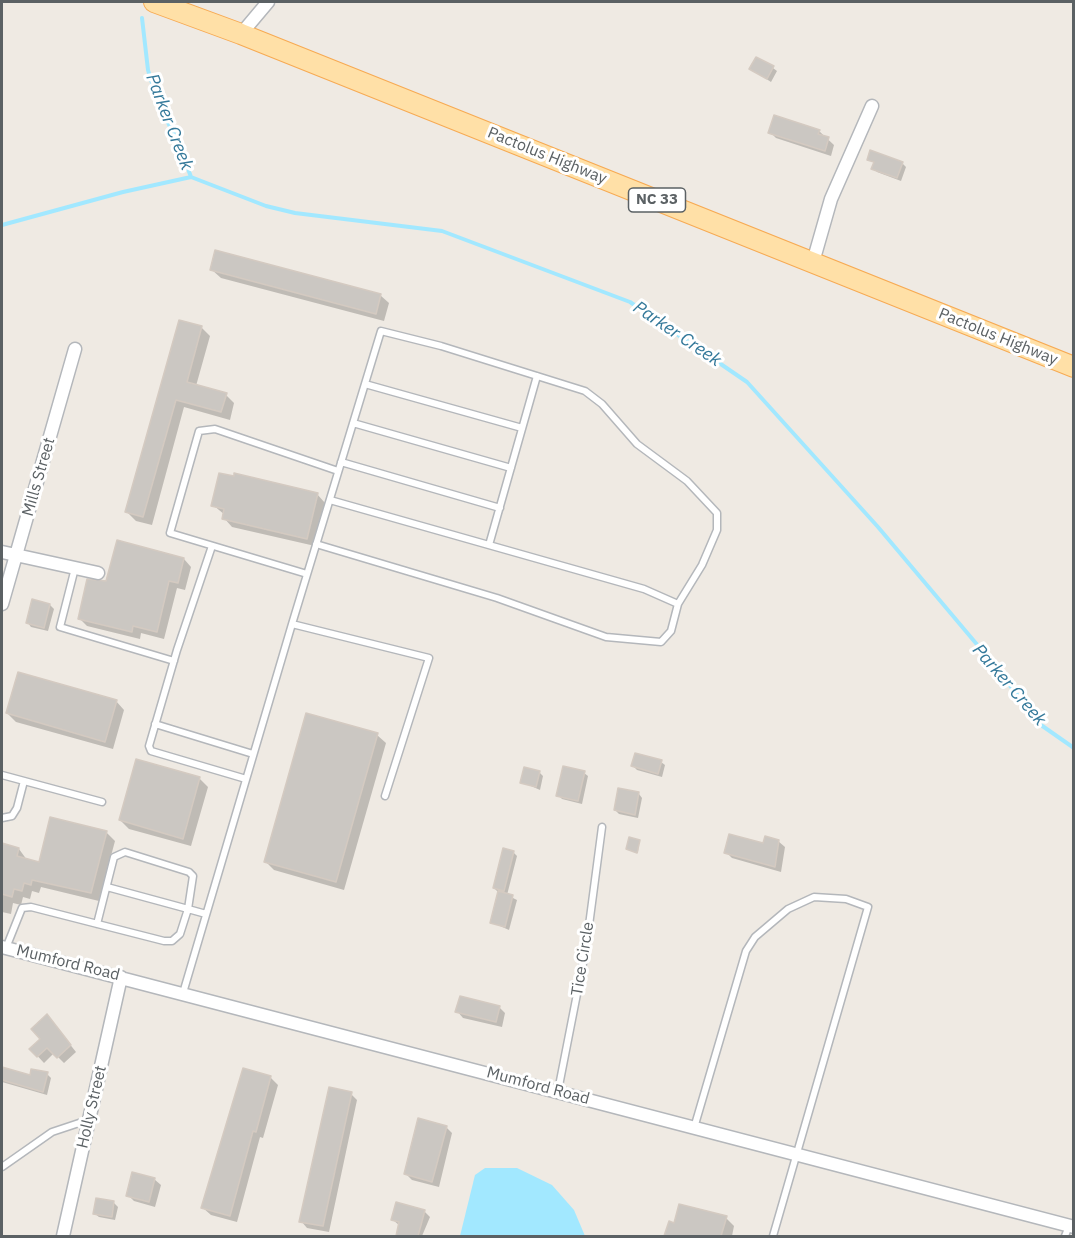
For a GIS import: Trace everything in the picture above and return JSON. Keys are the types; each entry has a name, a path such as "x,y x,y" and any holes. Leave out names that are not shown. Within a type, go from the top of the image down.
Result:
{"main road":[{"name":"Pactolus Highway","path":"154,2 241,34 1074,367"}],"street":[{"path":"241,34 268,2"},
{"path":"813,262 831,200 872,106"},
{"name":"Mills Street","path":"2,604 75,349"},
{"path":"2,552 98,573"},
{"name":"Mumford Road","path":"4,947 558,1091 1069,1230"},
{"name":"Holly Street","path":"63,1236 121,977"}],"lane":[{"path":"183,993 253,754 316,544 330,500 338,471 381,331 441,345 585,391 602,404 637,444 687,481 717,513 717,531 702,565 678,604 670,631 661,642 606,637 497,598 316,544"},
{"path":"489,545 537,376"},
{"path":"365,384 522,428"},
{"path":"353,423 511,468"},
{"path":"307,574 170,533 199,431 215,429 338,471"},
{"path":"341,462 500,508"},
{"path":"330,500 644,589 678,604"},
{"path":"212,546 149,746 151,751 246,779"},
{"path":"75,568 60,627 174,661"},
{"path":"292,624 429,658 385,796"},
{"path":"155,724 253,754"},
{"path":"2,775 102,802"},
{"path":"2,818 12,816 17,808 24,781"},
{"name":"Tice Circle","path":"558,1091 586,948 602,827"},
{"path":"4,947 22,908 31,907 97,924 172,941 180,934 188,909 193,876 189,872 125,852 114,857 97,924"},
{"path":"107,886 206,914"},
{"path":"694,1128 746,951 755,937 788,909 814,897 846,899 868,907 798,1155 772,1236"},
{"path":"2,1167 52,1132 89,1120"}],"water":[{"path":"485,1168 517,1168 552,1185 574,1210 585,1236 460,1236 475,1175"}],"building":[{"path":"756,57 774,66 767,79 749,69"},
{"path":"774,115 820,130 818,134 829,137 825,151 768,133"},
{"path":"870,150 903,162 897,178 871,169 874,162 867,160"},
{"path":"215,250 381,294 376,314 210,270"},
{"path":"179,320 202,326 187,382 227,393 221,412 176,400 143,517 125,512"},
{"path":"219,473 234,476 234,473 318,493 307,539 222,519 224,509 211,506"},
{"path":"117,540 184,558 178,583 169,581 157,632 133,626 132,632 78,619 87,579 106,581"},
{"path":"32,599 50,604 44,628 26,623"},
{"path":"18,672 117,700 105,742 6,713"},
{"path":"306,713 378,733 336,882 264,862"},
{"path":"635,753 662,760 658,774 631,766"},
{"path":"136,759 200,777 183,839 119,820"},
{"path":"563,766 585,771 578,801 556,796"},
{"path":"524,767 540,771 536,787 520,783"},
{"path":"618,788 639,792 635,815 614,810"},
{"path":"50,817 107,831 91,893 32,880 31,885 24,883 22,891 14,889 12,897 2,894 2,843 19,848 17,856 39,862"},
{"path":"729,834 763,843 765,836 779,840 775,867 724,853"},
{"path":"629,837 640,840 637,853 626,849"},
{"path":"503,848 514,851 504,891 493,888"},
{"path":"498,891 513,895 505,927 490,923"},
{"path":"460,996 500,1006 496,1022 455,1012"},
{"path":"47,1014 71,1045 57,1058 47,1048 37,1057 29,1049 40,1039 31,1029"},
{"path":"2,1067 30,1075 31,1069 48,1072 43,1092 2,1080"},
{"path":"243,1068 271,1076 256,1132 253,1131 230,1216 201,1208"},
{"path":"329,1087 352,1092 323,1226 299,1222"},
{"path":"418,1118 447,1126 432,1182 404,1174"},
{"path":"132,1172 155,1178 149,1202 126,1196"},
{"path":"96,1198 114,1201 112,1217 93,1214"},
{"path":"396,1202 425,1210 418,1236 396,1236 399,1222 391,1220"},
{"path":"679,1204 727,1216 721,1236 664,1236 669,1221 674,1223"}],"waterway":[{"name":"Parker Creek","path":"142,18 148,70 158,103 179,144 191,177 266,206 295,213 442,231 630,302 747,382 878,527 985,654 1041,725 1074,748"},
{"path":"2,225 123,192 191,177"}]}
